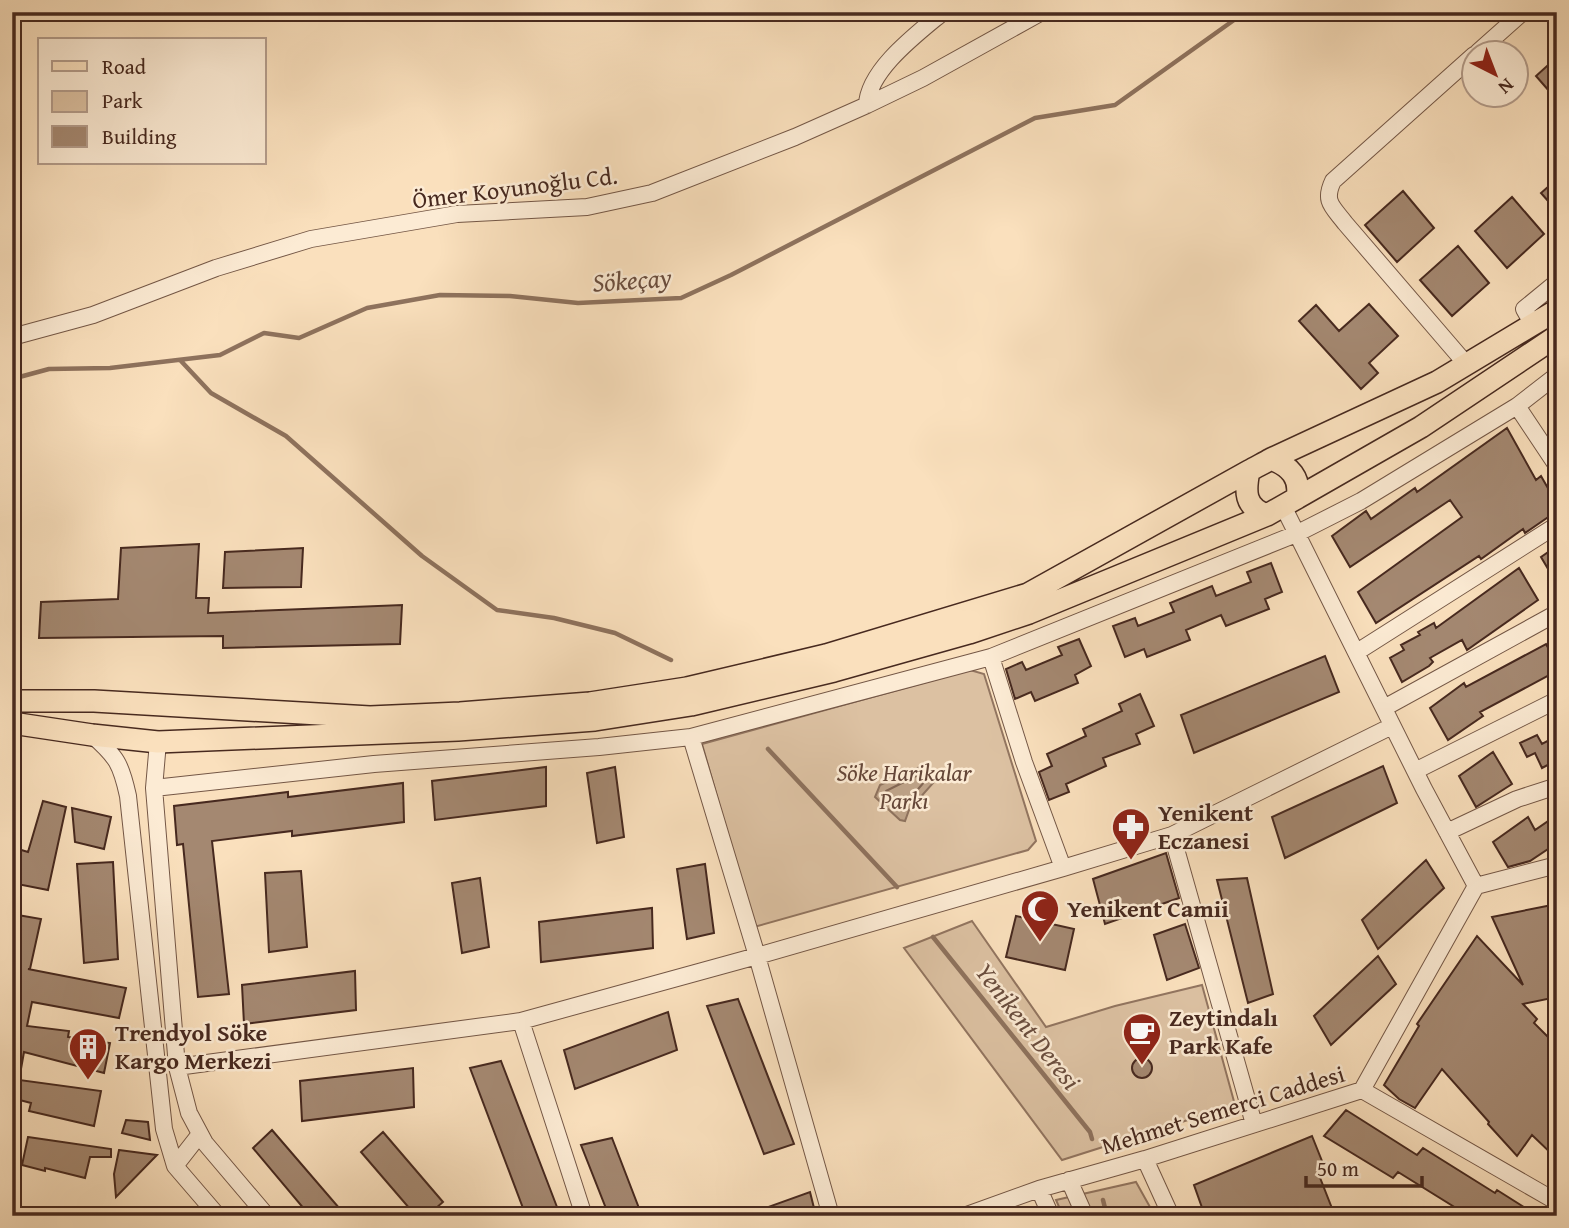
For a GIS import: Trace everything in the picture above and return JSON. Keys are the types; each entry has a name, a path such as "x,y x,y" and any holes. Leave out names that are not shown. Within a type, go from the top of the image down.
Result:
{"main road":[{"path":"12,701 94,701 370,717 460,713 590,703 687,688 826,655 1028,594 1271,459 1437,382 1557,310"},
{"path":"12,723 159,742 458,730 595,720 691,705 834,671 1029,613 1282,507 1421,427 1557,336"},
{"path":"1249,471 1245,490 1252,507 1282,507 1299,490 1294,474 1281,463 1271,459"},
{"path":"92,735 94,701"},
{"path":"159,742 162,705"}],"street":[{"path":"867,105 868,92 875,79 912,38 943,12"},
{"name":"Ömer Koyunoğlu Cd.","path":"12,337 93,315 216,268 311,239 457,214 587,207 652,192 795,137 867,105 923,78 1042,12"},
{"path":"1494,38 1523,12"},
{"path":"1460,68 1333,181 1328,191 1329,202 1345,223 1467,365"},
{"path":"1534,325 1524,309 1557,282"},
{"path":"154,788 374,764 691,737 991,657 1296,534 1361,501 1517,406 1557,375"},
{"path":"1517,406 1557,466"},
{"path":"1282,507 1476,886"},
{"path":"1357,652 1557,525"},
{"path":"1384,708 1557,613"},
{"path":"991,657 1024,762 1063,869"},
{"path":"1415,771 1557,699"},
{"path":"177,1067 521,1021 757,956 1063,869 1172,835 1392,726"},
{"path":"92,735 114,754 123,773 128,796 164,1129 175,1166 218,1216"},
{"path":"691,737 831,1216"},
{"path":"159,742 154,788 177,1067 189,1113 205,1143 267,1216"},
{"path":"1447,832 1517,799 1557,786"},
{"path":"1172,835 1254,1124"},
{"path":"1362,1090 1476,886 1557,865"},
{"path":"521,1021 584,1216"},
{"name":"Mehmet Semerci Caddesi","path":"964,1216 1039,1189 1145,1159 1362,1090 1557,1202"},
{"path":"175,1166 200,1134"},
{"path":"1145,1159 1171,1216"},
{"path":"1069,1180 1085,1216"},
{"path":"1039,1189 1051,1216"}],"green space":[{"name":"Söke Harikalar Parkı","path":"970,670 984,674 1036,841 1028,850 754,927 702,744"},
{"path":"972,921 1046,1027 1115,1006 1202,985 1235,1105 1062,1160 904,948"},
{"path":"1136,1182 1155,1216 1063,1216 1056,1200"}],"water":[{"path":"920,767 933,775 934,782 909,810 905,821 900,820 875,797 880,785"}],"building":[{"path":"1557,57 1557,100 1536,76"},
{"path":"1557,179 1557,211 1541,193"},
{"path":"1403,191 1434,228 1397,262 1365,225"},
{"path":"1512,197 1544,234 1507,268 1475,231"},
{"path":"1458,246 1489,283 1452,316 1420,280"},
{"path":"1369,304 1398,336 1369,363 1378,373 1361,389 1299,321 1316,305 1339,331"},
{"path":"1507,428 1536,480 1541,476 1557,504 1557,511 1525,533 1523,529 1481,559 1479,556 1376,623 1358,592 1462,517 1450,500 1350,567 1332,536 1366,511 1371,519 1415,488 1417,492"},
{"path":"199,544 196,598 209,598 208,613 402,605 400,644 223,648 223,636 39,638 41,602 118,599 121,548"},
{"path":"1557,546 1557,584 1541,557"},
{"path":"303,548 301,587 223,588 225,552"},
{"path":"1271,563 1282,592 1265,599 1269,609 1226,626 1221,615 1186,630 1190,640 1147,657 1144,649 1125,657 1113,626 1135,618 1138,626 1174,612 1170,603 1212,586 1216,596 1251,582 1247,572"},
{"path":"1519,568 1538,600 1467,650 1462,640 1430,658 1433,662 1429,666 1402,682 1390,658 1404,650 1401,645 1420,635 1418,632 1434,623 1436,628"},
{"path":"1079,639 1091,666 1075,675 1078,683 1035,701 1031,692 1015,699 1006,669 1022,662 1026,670 1062,655 1058,647"},
{"path":"1546,644 1557,664 1557,671 1480,712 1483,716 1448,740 1430,708 1464,683 1466,687"},
{"path":"1325,656 1339,692 1194,753 1181,715"},
{"path":"1140,694 1154,726 1136,734 1140,744 1103,758 1106,766 1066,784 1069,792 1049,800 1039,772 1052,766 1047,754 1086,736 1083,729 1122,711 1119,704"},
{"path":"1537,735 1542,744 1557,736 1557,760 1542,768 1535,753 1527,757 1520,743"},
{"path":"1493,752 1512,784 1476,807 1459,776"},
{"path":"1383,766 1397,803 1285,858 1272,817"},
{"path":"546,767 546,806 435,820 432,781"},
{"path":"615,767 624,837 597,843 587,773"},
{"path":"403,783 404,822 292,836 292,831 212,841 229,994 198,997 183,844 177,845 174,806 288,792 288,797"},
{"path":"43,801 66,807 48,890 12,883 12,869 18,849 28,852"},
{"path":"72,808 111,817 104,849 75,842"},
{"path":"1557,815 1557,843 1530,861 1508,867 1493,842 1528,817 1535,830"},
{"path":"1166,853 1179,898 1105,924 1093,879"},
{"path":"1426,860 1444,888 1378,949 1362,920"},
{"path":"113,862 118,959 84,963 77,864"},
{"path":"705,864 714,933 687,939 677,869"},
{"path":"301,871 307,947 269,952 265,873"},
{"path":"480,878 489,947 462,953 452,883"},
{"path":"1247,878 1273,994 1248,1003 1217,880"},
{"path":"1557,904 1557,997 1523,1004 1537,1019 1534,1023 1557,1046 1557,1159 1532,1135 1517,1156 1442,1069 1415,1108 1399,1099 1384,1085 1419,1026 1417,1024 1477,936 1523,985 1492,917"},
{"path":"652,908 653,948 541,962 539,922"},
{"path":"12,914 41,919 28,969 126,988 119,1018 32,1002 27,1026 69,1031 68,1037 110,1043 104,1073 24,1052 19,1080 101,1091 94,1126 29,1111 31,1103 12,1098"},
{"name":"Yenikent Camii","path":"1016,916 1074,929 1065,970 1006,957"},
{"path":"1185,924 1199,968 1167,980 1154,935"},
{"path":"1378,956 1396,984 1331,1045 1314,1016"},
{"path":"355,971 356,1010 244,1024 242,985"},
{"path":"738,999 794,1144 764,1154 707,1006"},
{"path":"668,1012 677,1050 575,1089 564,1050"},
{"name":"Zeytindalı Park Kafe","path":"1142,1058 1149,1061 1152,1068 1149,1075 1142,1078 1135,1075 1132,1068 1135,1061"},
{"path":"501,1061 557,1207 529,1216 526,1216 470,1068"},
{"path":"413,1068 414,1107 302,1121 300,1081"},
{"path":"1346,1110 1417,1155 1423,1148 1538,1216 1469,1216 1398,1172 1393,1178 1324,1136"},
{"path":"126,1120 148,1122 150,1140 122,1133"},
{"path":"272,1130 346,1216 310,1216 253,1148"},
{"path":"383,1132 443,1202 427,1216 416,1216 361,1152"},
{"path":"1312,1136 1324,1166 1317,1170 1335,1216 1205,1216 1194,1185"},
{"path":"28,1137 111,1149 111,1157 90,1157 85,1178 45,1168 45,1171 22,1165"},
{"path":"612,1138 642,1216 609,1216 581,1145"},
{"path":"119,1150 157,1155 116,1197 114,1174"},
{"path":"810,1192 816,1216 749,1216 749,1214"}],"waterway":[{"name":"Sökeçay","path":"12,379 49,369 110,368 220,355 264,333 299,338 367,308 440,295 510,296 578,303 681,298 731,275 1035,118 1115,105 1234,20 1239,12"},
{"path":"181,361 211,393 286,436 422,556 497,610 554,618 615,633 671,660"},
{"path":"768,749 897,887"},
{"name":"Yenikent Deresi","path":"933,937 1090,1132 1092,1139"},
{"name":"Yenikent Deresi","path":"1103,1200 1107,1216"}],"place":[{"name":"Yenikent Eczanesi","path":"1131,861"},
{"name":"Yenikent Camii","path":"1040,943"},
{"name":"Zeytindalı Park Kafe","path":"1142,1066"},
{"name":"Trendyol Söke Kargo Merkezi","path":"88,1081"}]}
